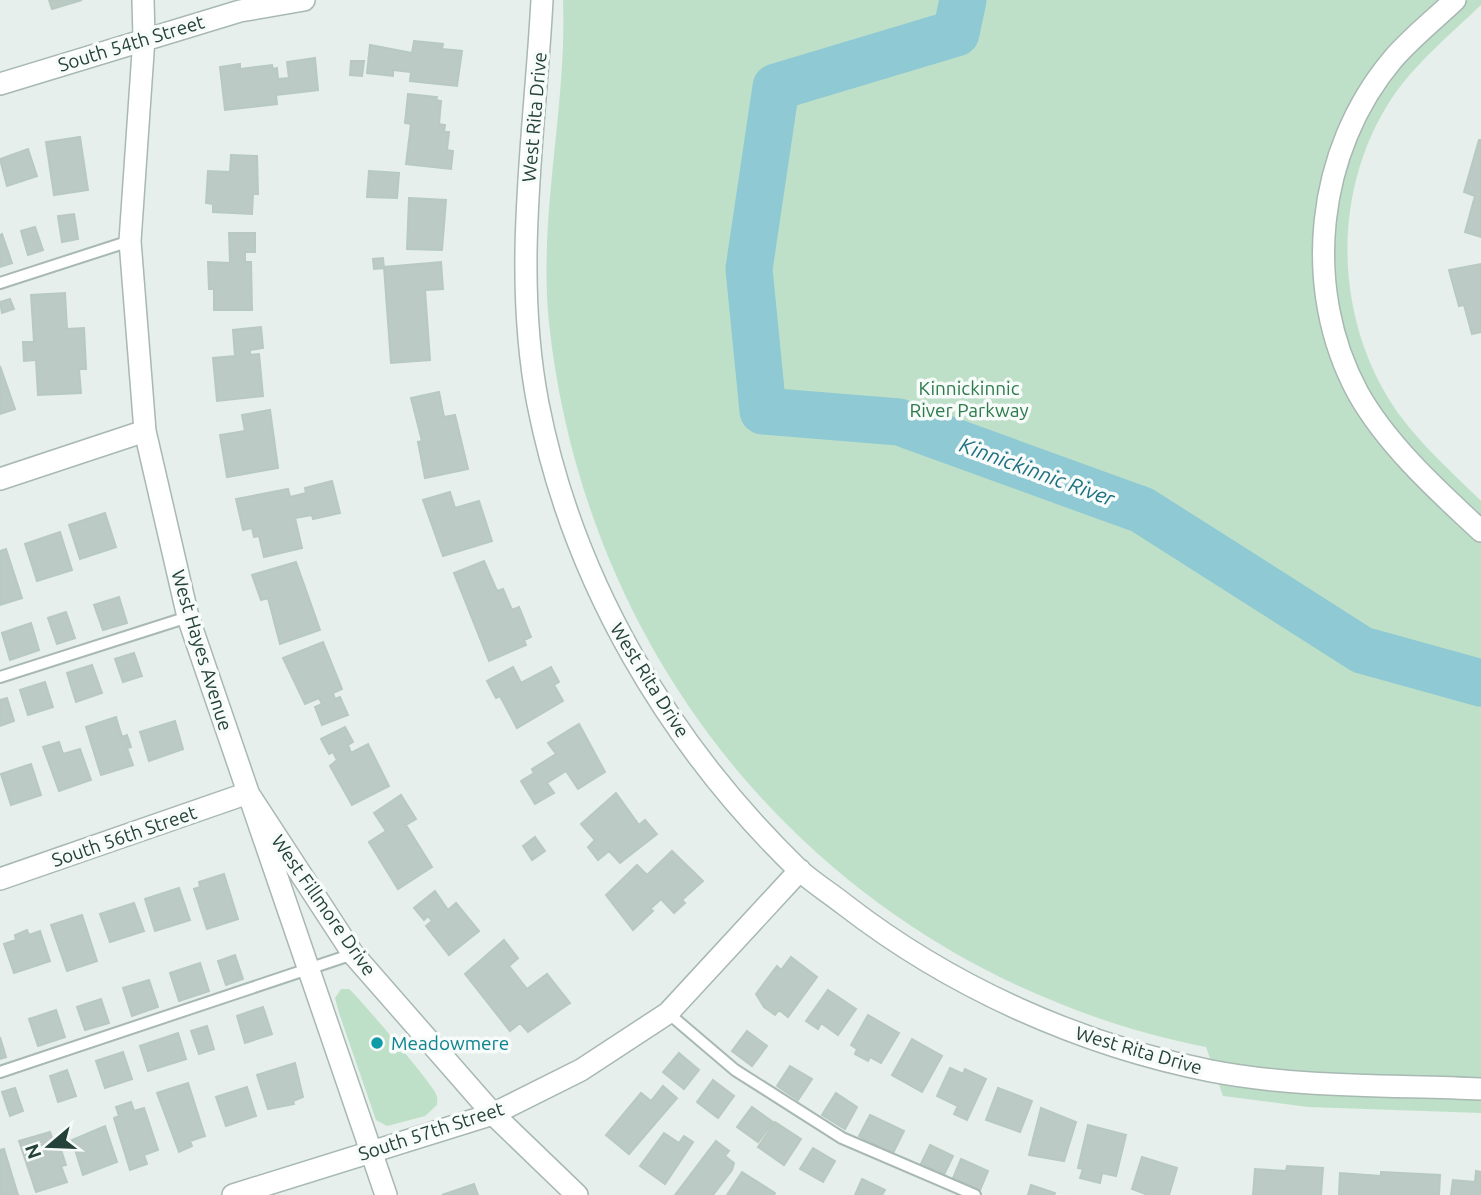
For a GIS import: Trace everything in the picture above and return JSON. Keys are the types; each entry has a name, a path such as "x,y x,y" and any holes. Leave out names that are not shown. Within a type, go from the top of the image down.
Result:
{"street":[{"name":"West Hayes Avenue","path":"143,0 144,38 130,241 145,431 188,617 386,1195"},
{"name":"South 54th Street","path":"0,84 144,38 240,11 304,0"},
{"name":"West Rita Drive","path":"542,0 537,98 525,209 527,314 538,404 569,517 612,621 665,712 721,783 800,870 873,927 951,976 1081,1035 1212,1071 1309,1082 1481,1089"},
{"path":"1455,0 1393,59 1363,104 1342,146 1328,199 1323,251 1326,305 1338,347 1358,393 1383,429 1481,531"},
{"path":"0,479 145,431"},
{"name":"South 56th Street","path":"0,878 248,793"},
{"name":"West Fillmore Drive","path":"248,793 353,954 493,1114 577,1195"},
{"name":"South 57th Street","path":"233,1195 493,1114 581,1070 668,1013 800,870"}],"lane":[{"path":"0,283 130,241"},
{"path":"0,677 188,617"},
{"path":"0,1072 353,954"},
{"path":"668,1013 735,1070 842,1139 975,1195"}],"green space":[{"name":"Kinnickinnic River Parkway","path":"563,0 1481,0 1481,5 1421,62 1400,87 1372,134 1359,170 1351,206 1348,244 1349,281 1356,319 1367,355 1383,389 1415,434 1481,501 1481,1113 1308,1107 1223,1096 1206,1047 1077,1010 958,955 852,882 758,794 680,693 618,579 574,455 549,323 547,283 547,242 561,81"},
{"path":"341,989 349,989 355,995 432,1087 437,1095 437,1105 425,1116 387,1126 376,1120 339,1013 335,998"}],"building":[{"path":"49,0 82,0 52,9"},
{"path":"414,41 443,44 442,49 462,51 457,86 410,81 411,72 393,70 393,76 367,73 370,45 412,53"},
{"path":"315,58 318,90 276,95 277,104 225,110 220,67 240,64 240,69 272,65 273,69 277,68 278,79 289,78 287,62"},
{"path":"351,61 364,61 362,76 350,75"},
{"path":"408,94 437,97 436,100 441,101 439,124 445,125 444,132 449,132 447,150 453,151 451,169 406,164 411,124 405,123"},
{"path":"80,137 88,190 54,195 46,142"},
{"path":"1479,140 1481,237 1465,232 1475,196 1464,192"},
{"path":"28,149 37,176 7,186 0,159"},
{"path":"231,155 257,156 258,194 253,194 252,214 213,212 213,204 206,203 208,171 230,172"},
{"path":"369,171 399,173 397,198 367,197"},
{"path":"409,198 446,200 442,250 407,249"},
{"path":"74,214 78,239 62,242 58,216"},
{"path":"35,227 43,250 28,255 21,231"},
{"path":"229,233 255,233 255,252 245,252 245,262 251,262 252,310 214,310 214,289 209,289 208,262 230,263"},
{"path":"2,234 12,263 0,267 0,235"},
{"path":"383,258 384,268 374,269 373,259"},
{"path":"441,262 443,289 425,290 430,360 391,363 384,267"},
{"path":"1481,264 1481,332 1472,334 1464,305 1459,306 1449,270"},
{"path":"65,293 67,329 84,328 86,369 79,369 81,393 38,395 36,360 24,361 23,342 34,342 31,295"},
{"path":"10,299 14,309 2,313 0,302"},
{"path":"261,327 263,348 250,350 250,355 259,354 263,396 217,401 213,358 235,356 233,330"},
{"path":"0,366 15,409 0,414"},
{"path":"439,392 444,417 455,415 468,469 425,478 418,442 422,441 411,398"},
{"path":"270,410 278,468 227,477 220,435 245,431 242,415"},
{"path":"332,481 340,513 313,519 312,515 295,518 302,548 264,557 259,536 254,537 252,528 243,530 236,499 288,489 290,497 306,493 305,488"},
{"path":"450,492 455,508 479,501 492,541 443,556 423,500"},
{"path":"105,513 116,547 80,559 69,525"},
{"path":"60,532 72,570 37,581 25,544"},
{"path":"6,549 22,598 0,605 0,551"},
{"path":"484,561 497,591 503,589 512,610 519,607 531,637 524,640 526,645 489,661 454,573"},
{"path":"296,562 320,630 280,644 268,598 261,600 252,575"},
{"path":"119,597 127,623 103,630 94,605"},
{"path":"66,612 75,638 57,644 48,618"},
{"path":"31,623 39,650 10,660 2,633"},
{"path":"323,642 342,689 333,693 335,699 340,697 348,715 322,725 315,707 322,704 319,698 305,704 283,658"},
{"path":"134,653 142,676 123,682 115,659"},
{"path":"92,665 102,693 76,702 67,673"},
{"path":"513,667 521,683 551,667 559,682 554,685 563,701 517,728 500,696 496,698 487,681"},
{"path":"45,682 53,707 28,715 20,690"},
{"path":"7,698 14,721 0,726 0,700"},
{"path":"116,717 122,737 127,735 131,747 127,748 133,765 101,775 86,727"},
{"path":"175,721 183,749 149,761 140,732"},
{"path":"579,724 605,772 578,789 566,771 547,783 554,793 535,804 521,781 534,773 532,769 556,754 548,743"},
{"path":"345,727 353,742 348,745 351,753 368,744 389,786 352,805 330,766 337,760 333,752 329,754 321,739"},
{"path":"59,742 63,754 80,749 91,780 59,791 43,747"},
{"path":"31,764 41,795 11,805 1,774"},
{"path":"616,793 639,825 645,820 657,834 620,863 609,851 598,860 588,847 595,840 581,824"},
{"path":"401,795 416,819 406,825 432,867 398,889 369,842 386,831 374,813"},
{"path":"535,837 545,851 532,860 523,846"},
{"path":"672,851 703,881 682,900 685,903 674,913 661,899 650,909 653,911 633,930 606,895 637,865 647,875"},
{"path":"224,874 238,919 207,929 194,889 200,887 199,882"},
{"path":"179,888 190,920 155,931 145,899"},
{"path":"435,891 448,910 456,903 479,931 449,955 426,926 432,921 428,916 424,920 414,908"},
{"path":"134,903 144,931 110,942 100,914"},
{"path":"82,915 97,961 67,971 51,925"},
{"path":"27,930 29,935 40,931 50,961 14,973 4,944 16,940 15,935"},
{"path":"504,940 518,958 509,966 527,989 547,974 570,1003 528,1032 520,1023 510,1031 465,974"},
{"path":"235,955 243,979 226,985 218,961"},
{"path":"791,957 817,977 788,1017 779,1010 775,1015 764,1007 756,994 777,966 781,970"},
{"path":"200,963 209,991 179,1001 170,973"},
{"path":"149,980 158,1007 132,1016 123,988"},
{"path":"828,990 856,1009 838,1035 821,1023 818,1029 806,1021"},
{"path":"101,999 109,1023 85,1030 77,1007"},
{"path":"263,1007 272,1034 245,1043 237,1016"},
{"path":"56,1010 65,1037 38,1046 29,1019"},
{"path":"868,1015 899,1033 881,1063 870,1057 868,1061 855,1054 857,1049 851,1045"},
{"path":"207,1026 214,1049 199,1054 191,1031"},
{"path":"747,1031 767,1046 752,1066 732,1051"},
{"path":"178,1033 186,1059 148,1071 140,1046"},
{"path":"0,1037 6,1057 0,1059"},
{"path":"912,1039 942,1056 922,1092 892,1075"},
{"path":"123,1052 132,1079 105,1088 96,1061"},
{"path":"679,1053 699,1070 684,1089 663,1072"},
{"path":"295,1063 303,1097 293,1101 294,1104 268,1109 257,1075"},
{"path":"790,1066 812,1079 798,1100 777,1086"},
{"path":"950,1068 963,1074 965,1069 986,1079 967,1120 954,1114 958,1106 937,1096"},
{"path":"67,1070 76,1096 58,1102 50,1076"},
{"path":"713,1080 734,1096 718,1118 697,1102"},
{"path":"188,1083 205,1136 190,1141 192,1146 179,1152 157,1093"},
{"path":"663,1086 677,1098 629,1154 606,1135 641,1093 651,1101"},
{"path":"247,1087 256,1116 226,1126 216,1097"},
{"path":"15,1088 23,1111 10,1116 2,1092"},
{"path":"998,1088 1032,1101 1020,1132 986,1120"},
{"path":"836,1093 857,1107 845,1129 822,1115"},
{"path":"131,1102 134,1111 144,1108 158,1150 144,1155 147,1164 130,1170 114,1118 119,1116 116,1107"},
{"path":"752,1107 773,1122 758,1142 737,1127"},
{"path":"1041,1108 1076,1122 1064,1161 1029,1155"},
{"path":"870,1115 904,1131 892,1155 859,1136"},
{"path":"775,1122 801,1139 784,1165 758,1147"},
{"path":"1088,1125 1126,1135 1116,1176 1102,1173 1100,1183 1080,1178 1083,1169 1078,1168"},
{"path":"105,1126 117,1162 83,1175 72,1140"},
{"path":"50,1132 57,1151 61,1150 66,1165 61,1166 67,1182 36,1192 19,1141"},
{"path":"664,1133 679,1143 684,1136 693,1142 665,1184 640,1166"},
{"path":"716,1141 729,1151 725,1156 734,1163 732,1170 713,1195 675,1195"},
{"path":"930,1145 953,1156 942,1179 919,1168"},
{"path":"813,1148 835,1161 823,1182 800,1169"},
{"path":"4,1149 18,1195 0,1195 0,1150"},
{"path":"1142,1157 1177,1168 1169,1195 1148,1195 1132,1189"},
{"path":"961,1159 988,1171 978,1195 951,1183"},
{"path":"1287,1166 1323,1168 1321,1195 1253,1195 1255,1169 1286,1171"},
{"path":"1476,1171 1481,1172 1481,1195 1451,1195 1453,1180 1475,1182"},
{"path":"742,1172 775,1193 774,1195 727,1195"},
{"path":"1381,1172 1440,1175 1439,1195 1339,1195 1340,1173 1381,1176"},
{"path":"862,1179 885,1190 882,1195 855,1195"},
{"path":"474,1184 478,1195 442,1195"},
{"path":"1031,1185 1055,1193 1028,1195"}],"waterway":[{"name":"Kinnickinnic River","path":"963,0 956,33 776,87 749,269 763,411 899,422 1142,510 1362,650 1481,683"}],"place":[{"name":"Meadowmere","path":"377,1043"}]}
